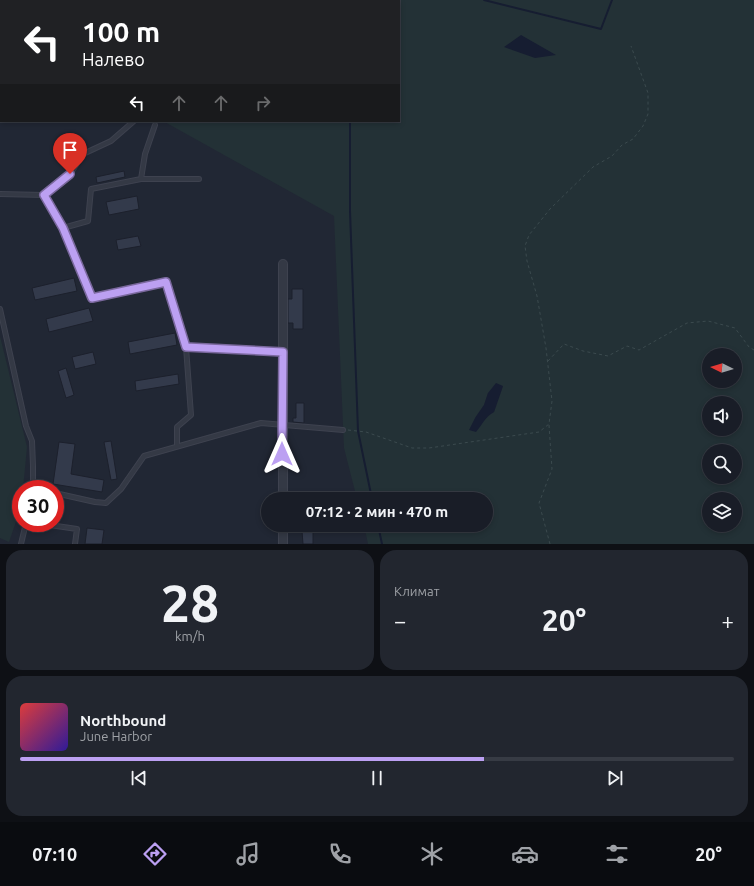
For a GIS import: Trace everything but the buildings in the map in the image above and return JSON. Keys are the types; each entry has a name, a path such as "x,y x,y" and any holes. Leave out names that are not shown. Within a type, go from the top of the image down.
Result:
{"street":[{"path":"283,264 283,492"},
{"path":"283,532 283,544"}],"lane":[{"path":"0,194 44,195 70,174 83,154 110,141 133,122"},
{"path":"141,179 145,154 155,125"},
{"path":"63,228 88,221 91,189 141,179 198,179"},
{"path":"44,195 63,228 92,298 166,282 186,347 191,415 177,427 177,446"},
{"path":"0,309 26,426 32,441 34,480"},
{"path":"186,347 283,352"},
{"path":"64,495 106,503 121,489 144,456 261,423 343,430"},
{"path":"64,527 77,529 75,544"},
{"path":"21,544 24,532"}],"path":[{"path":"550,544 539,503 552,469 549,424 552,401 548,361 537,296 527,261 525,246 530,234 550,209 593,167 612,156 622,145 633,139 643,126 648,114 648,93 631,46"},
{"path":"548,361 564,344 583,351 608,356 627,346 639,350 687,323 708,322 735,328 749,347 754,350"},
{"path":"343,430 366,432 412,448 429,448 539,432 549,424"}],"shaded area":[{"path":"400,0 754,0 754,544 368,544 365,532 493,532 493,492 355,492 344,448 334,216 165,122 400,122","holes":["503,386 494,412 487,416 475,418 484,405 488,393"]},
{"path":"0,336 27,447 24,480 12,480 12,532 9,542 0,538"}],"water":[{"path":"521,35 556,55 535,58 504,47"},
{"path":"496,383 503,386 494,412 486,419 476,432 469,430 484,405 488,393"}],"waterway":[{"path":"484,0 601,29 612,0"},
{"path":"350,122 350,211 358,431 371,492"},
{"path":"379,532 382,544"}],"route":[{"path":"70,174 44,195 63,228 92,298 166,282 186,347 283,352 282,454"}]}
